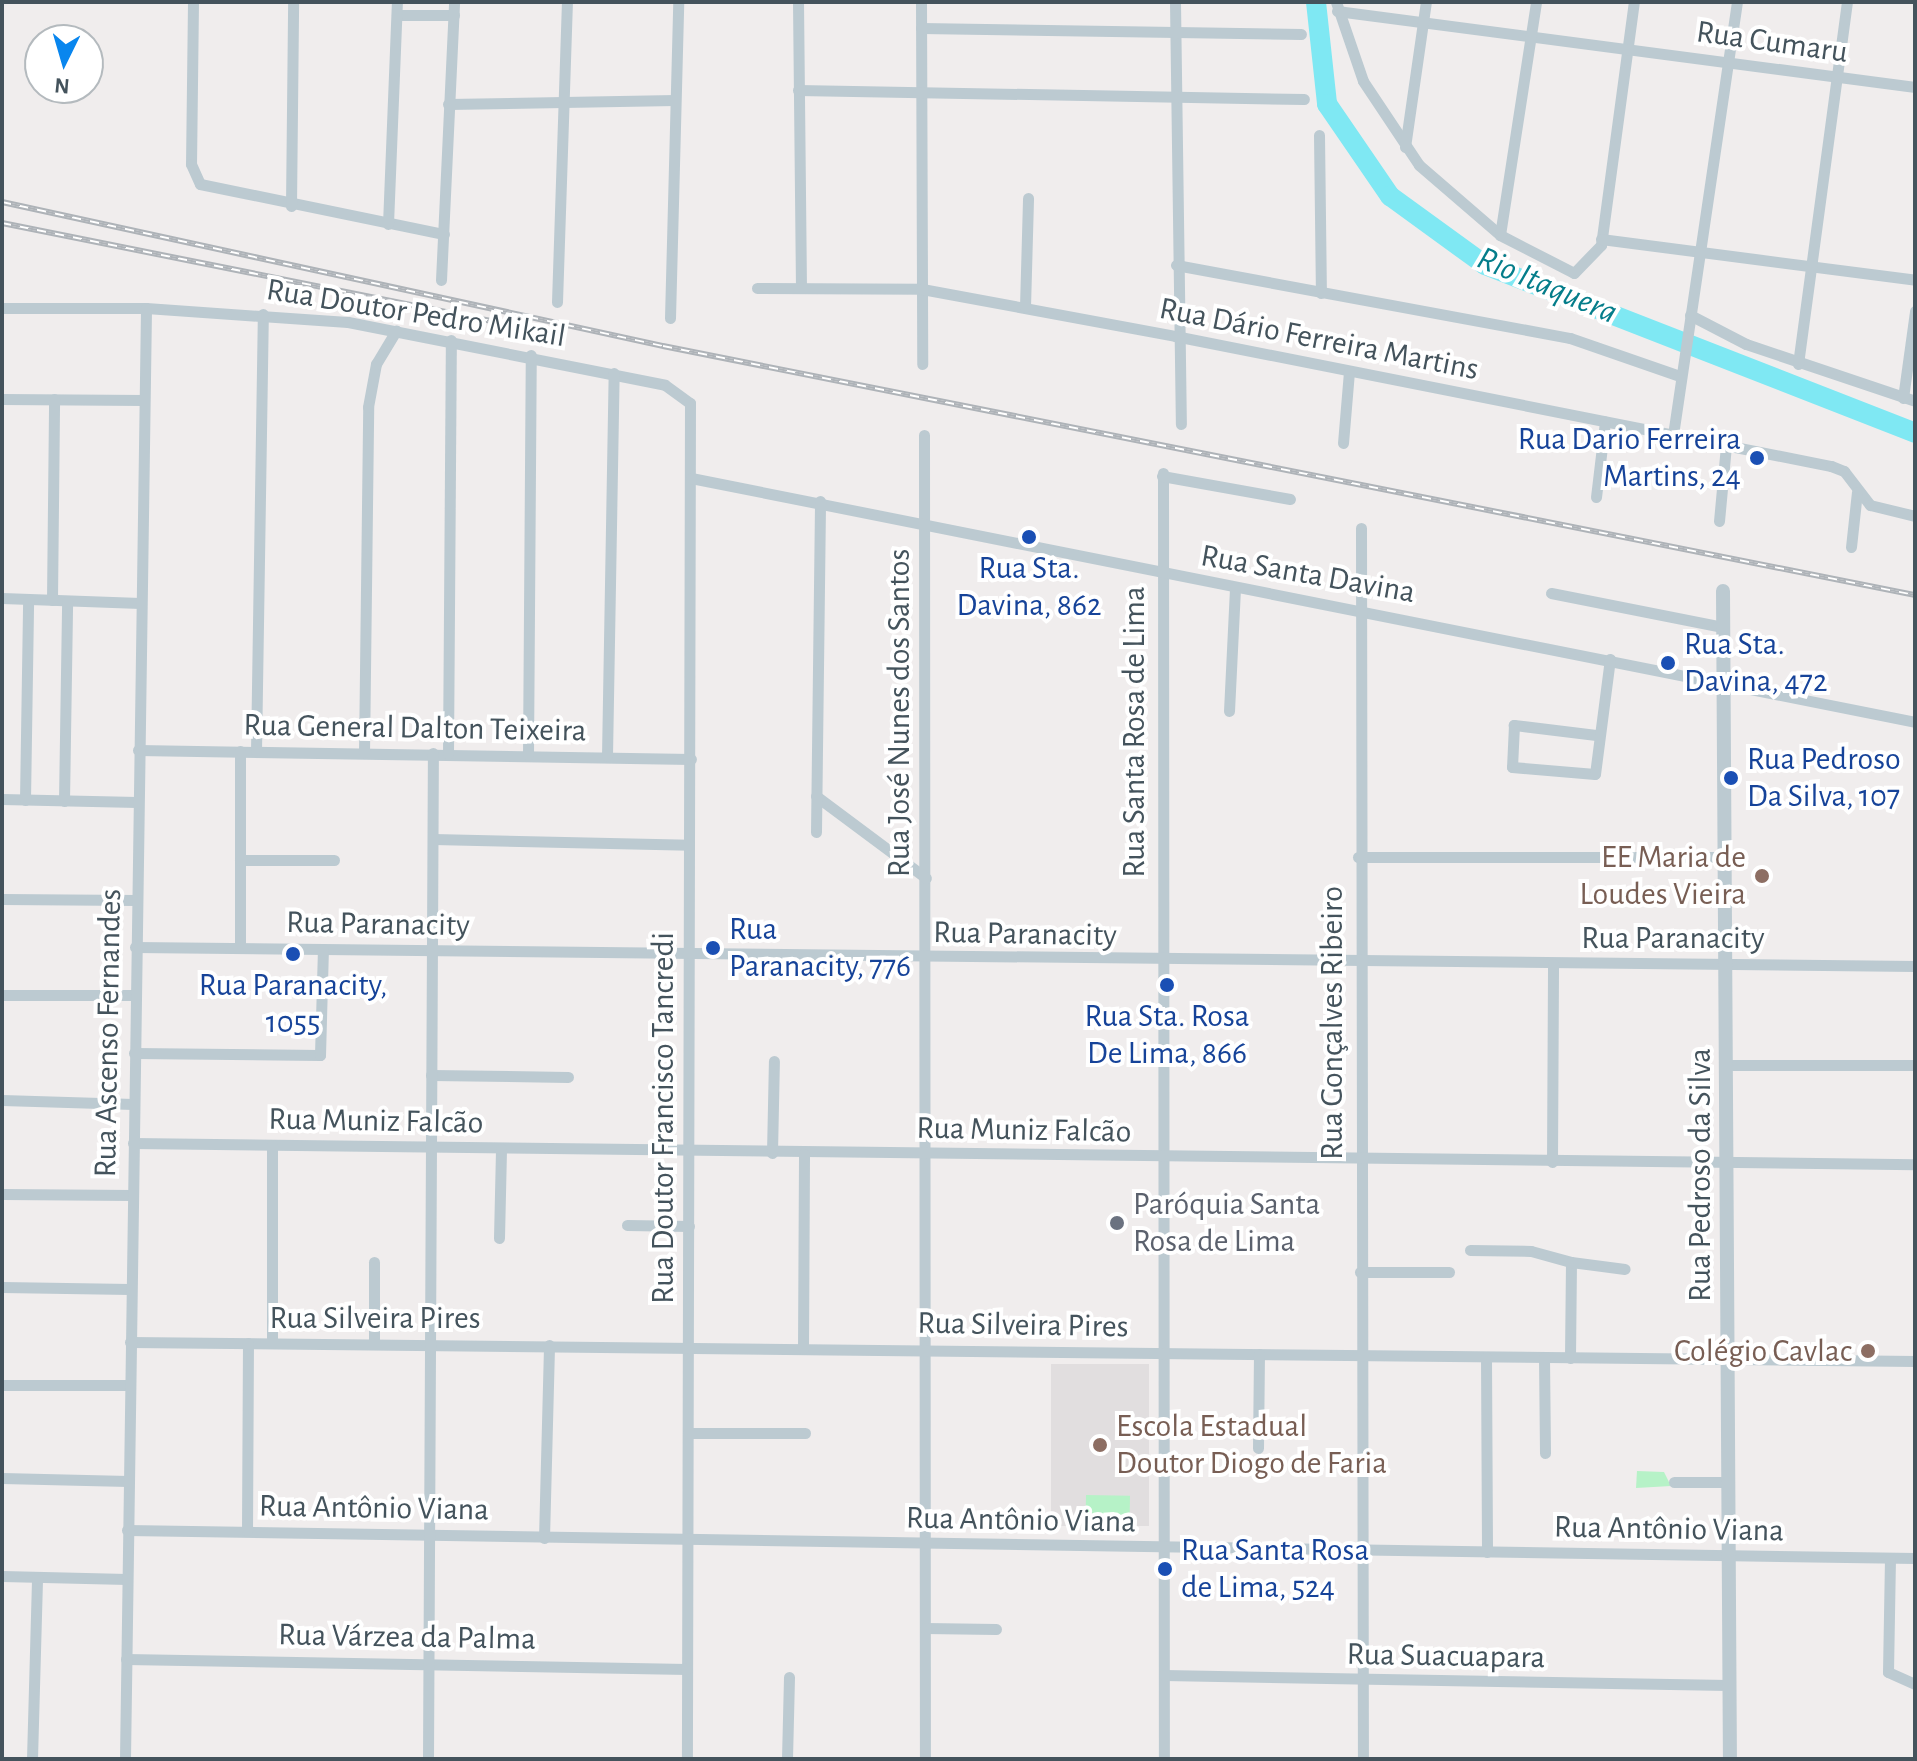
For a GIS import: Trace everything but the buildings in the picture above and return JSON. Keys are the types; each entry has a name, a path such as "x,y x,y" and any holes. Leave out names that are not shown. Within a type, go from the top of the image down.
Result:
{"street":[{"path":"193,2 196,178 209,189 444,234"},
{"path":"291,206 293,2"},
{"path":"441,280 454,2"},
{"path":"557,302 567,2"},
{"path":"670,318 678,2"},
{"path":"798,2 801,286"},
{"path":"921,2 917,92 922,364"},
{"path":"1175,2 1175,336 1181,424"},
{"path":"1405,147 1426,2"},
{"path":"1500,235 1536,2"},
{"path":"1337,6 1363,81 1405,147 1500,235 1574,273 1586,269 1601,239 1634,2"},
{"path":"1673,435 1737,2"},
{"path":"1798,364 1847,2"},
{"name":"Rua Cumaru","path":"1337,6 1423,23 1915,87"},
{"path":"388,224 397,8 454,15"},
{"path":"921,28 1175,28 1301,34"},
{"path":"798,90 1176,93 1304,99"},
{"path":"448,104 675,100"},
{"path":"1319,135 1321,293"},
{"path":"1025,307 1028,198"},
{"path":"1601,239 1811,264 1915,280"},
{"path":"1176,265 1570,338 1681,371"},
{"name":"Rua Dário Ferreira Martins","path":"757,288 922,289 1175,336 1839,469 1857,492 1877,508 1915,516"},
{"name":"Rua Doutor Pedro Mikail","path":"2,308 146,308 263,314 451,340 614,373 685,393 691,478"},
{"name":"Rua Ascenso Fernandes","path":"125,1759 146,308"},
{"path":"1689,321 1798,364 1909,400 1915,311"},
{"path":"256,751 263,314"},
{"path":"364,753 368,407 376,364 396,331"},
{"path":"448,754 451,340"},
{"path":"528,755 531,355"},
{"path":"1343,443 1349,371"},
{"path":"607,756 614,373"},
{"path":"2,399 144,400"},
{"path":"52,600 54,399"},
{"path":"1596,497 1605,422"},
{"name":"Rua José Nunes dos Santos","path":"924,435 925,1759"},
{"path":"1719,521 1726,446"},
{"name":"Rua Santa Rosa de Lima","path":"1164,1759 1160,1158 1162,474 1290,499"},
{"name":"Rua Santa Davina","path":"691,478 924,521 1160,574 1360,609 1915,722"},
{"name":"Rua Doutor Francisco Tancredi","path":"687,1759 691,478"},
{"path":"1851,547 1857,492"},
{"path":"816,832 820,501"},
{"name":"Rua Gonçalves Ribeiro","path":"1361,528 1358,1160 1363,1759"},
{"path":"1229,711 1235,587"},
{"name":"Rua Pedroso da Silva","path":"1723,591 1728,857 1730,1759"},
{"path":"1551,593 1723,627"},
{"path":"2,598 140,603"},
{"path":"25,800 28,599"},
{"path":"64,801 67,601"},
{"path":"1596,735 1512,727 1514,769 1596,771 1596,735 1610,659"},
{"name":"Rua General Dalton Teixeira","path":"138,750 691,759"},
{"path":"240,751 240,948"},
{"path":"428,1759 433,753"},
{"path":"816,796 926,878"},
{"path":"2,799 137,802"},
{"path":"433,839 689,845"},
{"path":"1358,857 1728,857"},
{"path":"240,860 334,860"},
{"path":"2,899 136,900"},
{"name":"Rua Paranacity","path":"135,947 1160,961 1915,966"},
{"path":"134,1053 321,1053 323,949"},
{"path":"1552,1162 1553,964"},
{"path":"2,995 135,995"},
{"path":"772,1153 774,1061"},
{"path":"1728,1065 1915,1065"},
{"path":"431,1075 568,1077"},
{"path":"2,1100 133,1104"},
{"name":"Rua Muniz Falcão","path":"133,1143 804,1154 1915,1164"},
{"path":"272,1145 272,1343"},
{"path":"499,1238 501,1149"},
{"path":"803,1349 804,1154"},
{"path":"2,1194 132,1195"},
{"path":"627,1225 689,1226"},
{"path":"1470,1250 1541,1252 1571,1262 1625,1269"},
{"path":"374,1262 374,1343"},
{"path":"1570,1358 1571,1262"},
{"path":"1360,1272 1449,1272"},
{"path":"2,1287 130,1289"},
{"name":"Rua Silveira Pires","path":"130,1342 1915,1361"},
{"path":"247,1531 248,1343"},
{"path":"544,1538 549,1345"},
{"path":"1258,1448 1259,1354"},
{"path":"1486,1357 1487,1552"},
{"path":"1544,1357 1545,1453"},
{"path":"2,1385 129,1385"},
{"path":"688,1433 805,1433"},
{"path":"2,1478 128,1481"},
{"path":"1674,1482 1729,1482"},
{"name":"Rua Antônio Viana","path":"127,1530 688,1542 1915,1558"},
{"path":"1890,1558 1890,1676 1915,1684"},
{"path":"2,1576 127,1579"},
{"path":"32,1759 37,1577"},
{"path":"925,1628 996,1629"},
{"name":"Rua Várzea da Palma","path":"126,1659 687,1669"},
{"name":"Rua Suacuapara","path":"1164,1675 1362,1681 1728,1685"},
{"path":"787,1759 789,1677"}],"shaded area":[{"name":"Escola Estadual Doutor Diogo de Faria","path":"1051,1364 1149,1364 1149,1526 1051,1526"}],"green space":[{"path":"1637,1471 1664,1472 1671,1486 1636,1488"},
{"path":"1086,1495 1130,1496 1130,1523 1086,1522"}],"waterway":[{"name":"Rio Itaquera","path":"1316,2 1327,104 1390,196 1485,265 1915,433"}],"railway":[{"path":"2,202 663,346 1915,595"},
{"path":"2,223 546,332"}],"place":[{"name":"Rua Dario Ferreira Martins, 24","path":"1757,458"},
{"name":"Rua Sta. Davina, 862","path":"1029,537"},
{"name":"Rua Sta. Davina, 472","path":"1668,663"},
{"name":"Rua Pedroso Da Silva, 107","path":"1731,778"},
{"name":"EE Maria de Loudes Vieira","path":"1762,876"},
{"name":"Rua Paranacity, 776","path":"713,948"},
{"name":"Rua Paranacity, 1055","path":"293,954"},
{"name":"Rua Sta. Rosa De Lima, 866","path":"1167,985"},
{"name":"Paróquia Santa Rosa de Lima","path":"1117,1223"},
{"name":"Colégio Cavlac","path":"1868,1351"},
{"name":"Escola Estadual Doutor Diogo de Faria","path":"1100,1445"},
{"name":"Rua Santa Rosa de Lima, 524","path":"1165,1569"}]}
